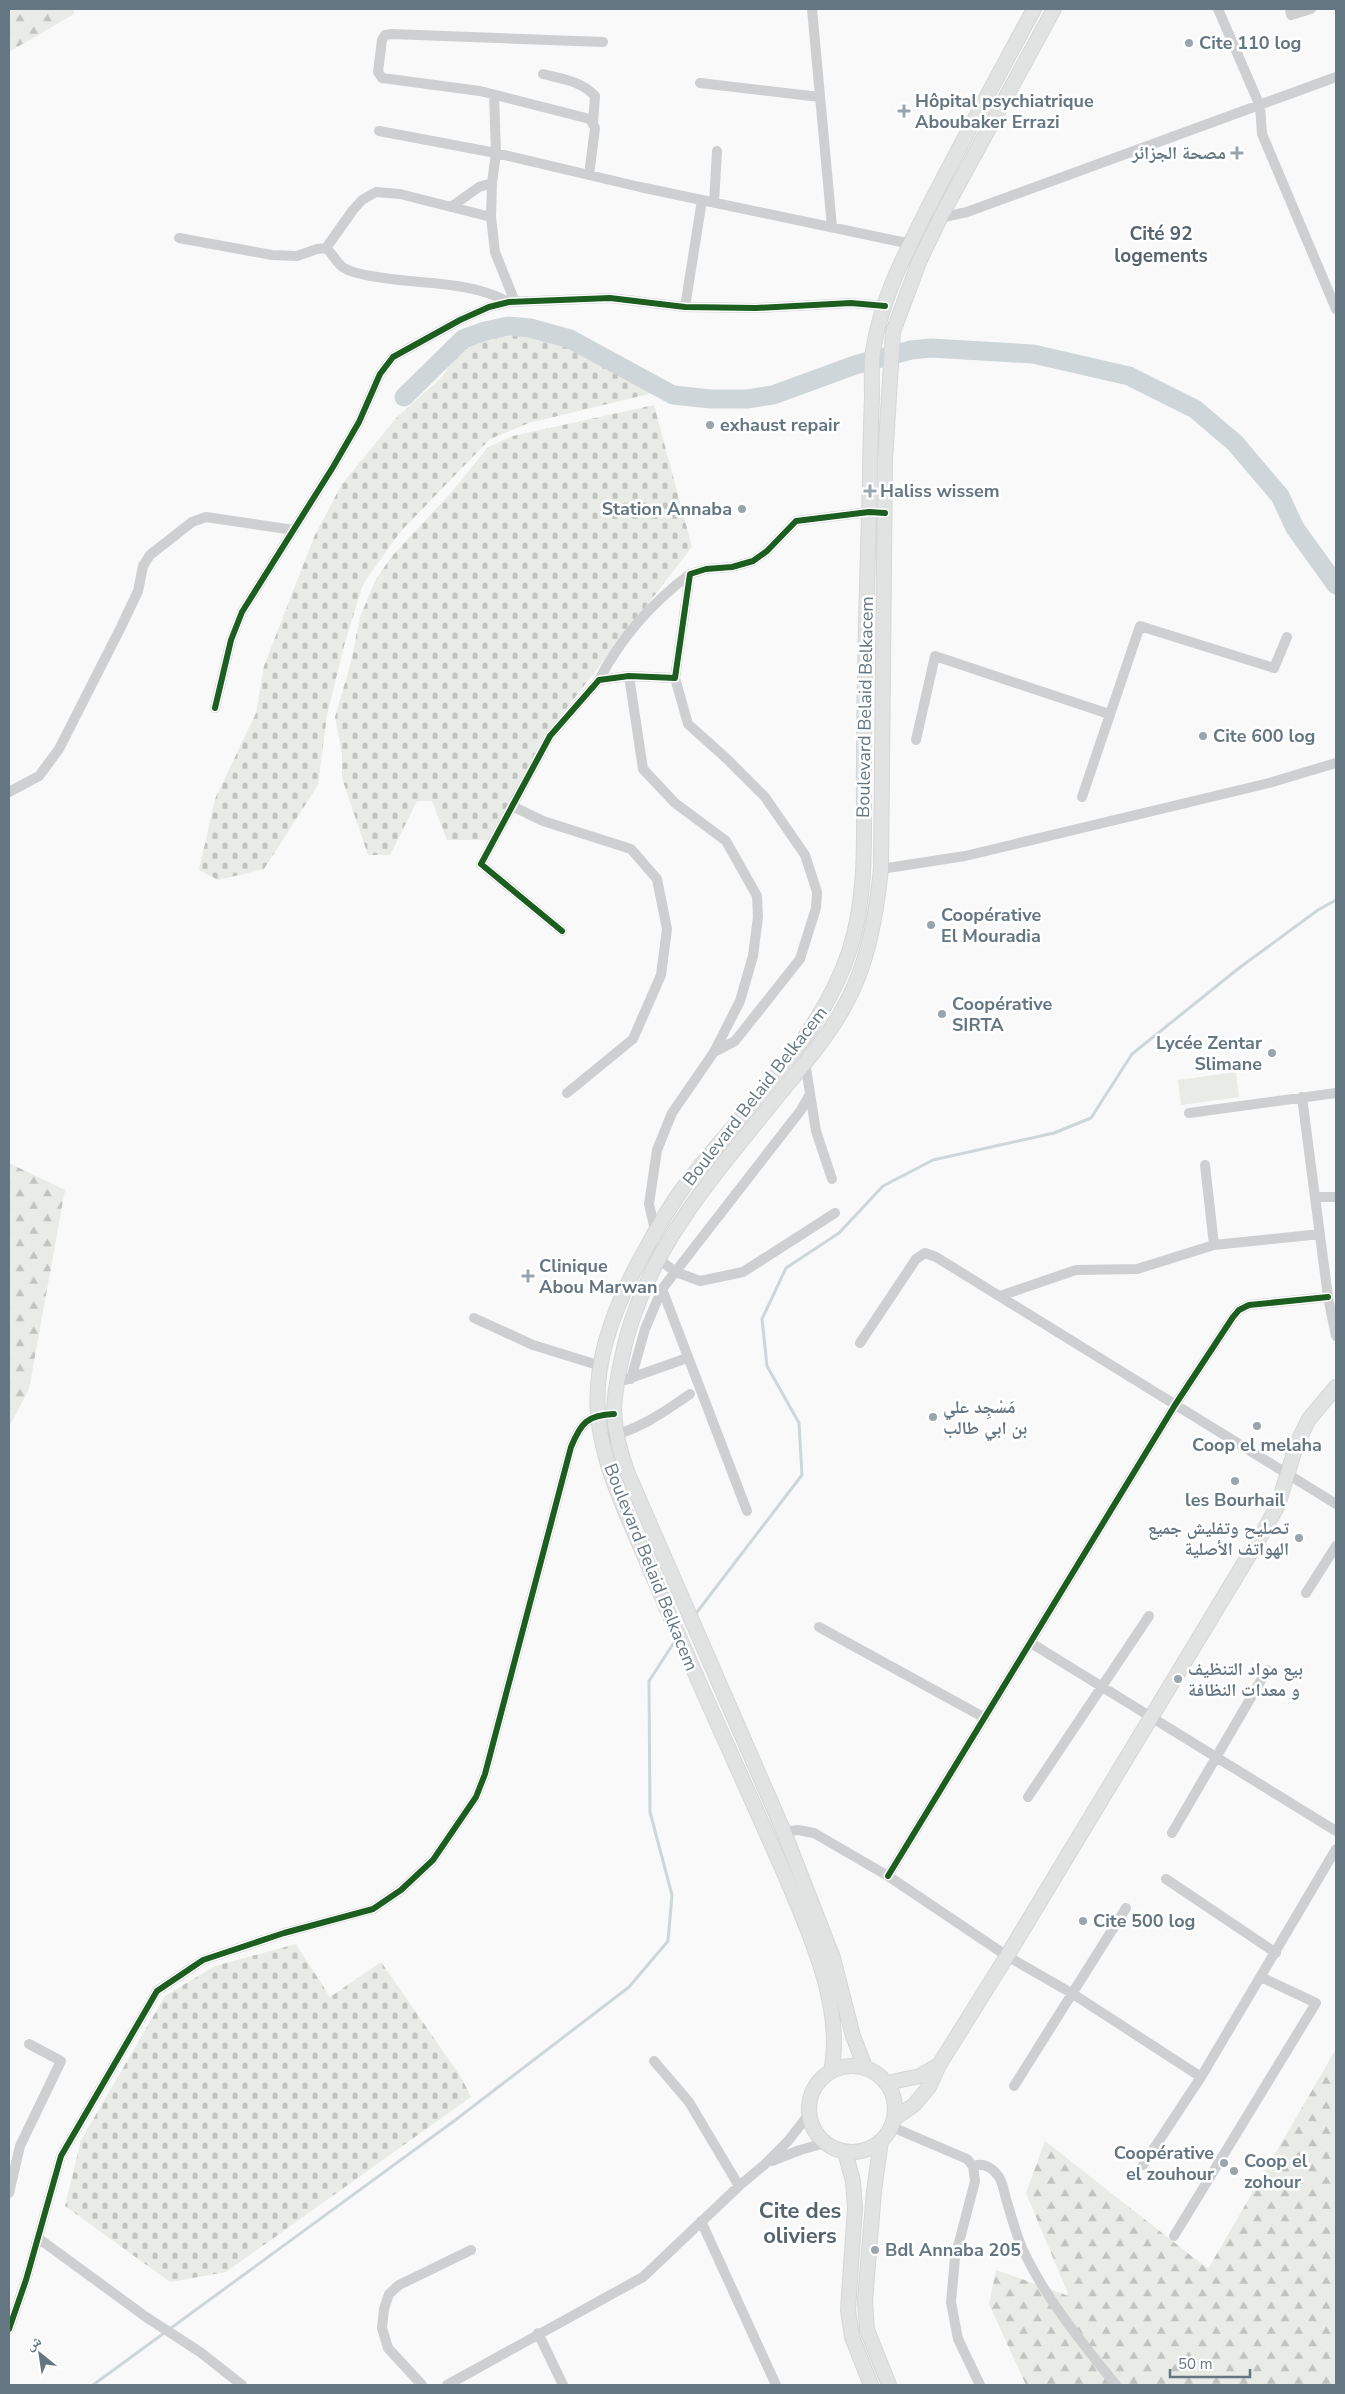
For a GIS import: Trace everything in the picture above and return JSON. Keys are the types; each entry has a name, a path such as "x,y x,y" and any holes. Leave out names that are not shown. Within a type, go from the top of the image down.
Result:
{"main road":[{"name":"Boulevard Belaid Belkacem","path":"831,2071 835,2050 833,2024 819,1962 788,1882 665,1604 613,1479 601,1438 598,1415 601,1366 604,1347 614,1315 655,1230 684,1188 804,1038 824,1008 839,979 851,945 861,908 863,867 873,351 892,283 1034,9"},
{"name":"Boulevard Belaid Belkacem","path":"865,2067 853,2036 833,1958 784,1832 699,1642 628,1474 617,1435 614,1414 624,1381 631,1318 668,1239 699,1195 824,1038 845,1006 866,952 876,910 881,869 885,513 892,340 902,304 940,218 1054,9"},
{"path":"889,2385 867,2330 865,2301 874,2191 881,2142 893,2123 922,2097 935,2076 939,2064 1007,1956 1263,1532 1278,1505 1297,1443 1309,1418 1336,1387"},
{"path":"887,2083 915,2078 939,2064"},
{"path":"881,2142 868,2150 845,2152 825,2143 812,2128 809,2114 810,2097 813,2089 831,2071 844,2066 865,2067 887,2083 895,2100 893,2123"},
{"path":"845,2152 851,2172 855,2208 848,2310 852,2337 871,2385"}],"street":[{"path":"812,9 832,227"},
{"path":"1218,9 1260,106 1262,134 1336,308"},
{"path":"1290,9 1291,15 1311,9"},
{"path":"593,123 585,117 494,95 382,78 378,72 382,40 385,35 392,34 602,42"},
{"path":"544,74 567,80 589,90 595,96 589,175"},
{"path":"924,218 940,218 976,209 1336,77"},
{"path":"700,83 820,97"},
{"path":"494,95 496,153 492,183 491,217 495,252 512,302"},
{"path":"379,131 496,153 714,203 911,244"},
{"path":"714,203 717,151"},
{"path":"451,207 479,187 492,183"},
{"path":"179,238 272,255 297,256 326,248 353,210 362,200 376,192 400,194 491,217"},
{"path":"684,307 702,200"},
{"path":"326,248 342,267 353,273 392,280 455,285 492,293 512,302"},
{"path":"215,708 231,640 242,612 359,422 380,374 393,357 489,306 512,302 610,298 684,307 756,308 851,303 885,306"},
{"path":"562,931 481,864 550,736 598,680 609,661 653,606 666,592 690,574 706,569 732,567 753,561 767,551 796,521 869,512 885,513"},
{"path":"9,792 38,776 58,748 121,627 138,591 143,566 150,555 192,522 206,516 294,530"},
{"path":"690,574 675,678 688,724 726,758 764,797 805,855 817,892 816,908 800,959 735,1041 714,1052"},
{"path":"1082,797 1140,626 1274,668 1287,637"},
{"path":"916,740 935,656 1109,714"},
{"path":"598,680 628,676 675,678"},
{"path":"628,676 643,769 675,803 726,841 757,896 758,917 753,956 740,1001 714,1052 672,1113 657,1150 649,1204 655,1230"},
{"path":"881,869 965,856 1269,783 1336,763"},
{"path":"512,806 543,821 632,849 657,878 666,921 667,930 661,975 633,1039 567,1093"},
{"path":"805,1062 816,1132 832,1179"},
{"path":"1189,1112 1336,1092"},
{"path":"624,1381 662,1289 801,1110 810,1094"},
{"path":"1302,1097 1328,1297 1336,1336"},
{"path":"1205,1166 1214,1245"},
{"path":"1315,1197 1336,1196"},
{"path":"658,1259 676,1272 700,1281 743,1272 835,1214"},
{"path":"1000,1296 1076,1270 1137,1269 1214,1245 1320,1234"},
{"path":"860,1343 916,1259 925,1253 936,1257 1000,1296 1286,1475 1336,1504"},
{"path":"662,1289 747,1511"},
{"path":"888,1876 1174,1405 1240,1310 1258,1304 1328,1297"},
{"path":"474,1318 533,1345 601,1366"},
{"path":"624,1381 687,1358"},
{"path":"601,1438 617,1435 638,1427 690,1394"},
{"path":"9,2329 38,2238 61,2156 157,1991 203,1960 284,1934 373,1909 401,1890 433,1860 476,1797 485,1774 571,1447 579,1428 598,1415 614,1414"},
{"path":"1306,1594 1336,1546"},
{"path":"1028,1796 1149,1616"},
{"path":"819,1627 985,1718"},
{"path":"1031,1642 1336,1831"},
{"path":"1172,1833 1267,1670"},
{"path":"784,1832 798,1830 814,1833 888,1876 1007,1956 1073,1994 1201,2077"},
{"path":"1143,2165 1201,2077 1336,1849"},
{"path":"1166,1879 1276,1953"},
{"path":"1014,2086 1126,1908"},
{"path":"1174,2236 1316,2003 1261,1977"},
{"path":"9,2192 20,2146 61,2061 29,2044"},
{"path":"654,2061 689,2102 739,2186"},
{"path":"447,2385 538,2333 610,2297 643,2277 739,2186 764,2166 788,2141 809,2114"},
{"path":"893,2123 967,2159 973,2166 975,2181 955,2258 951,2302 958,2339 980,2385"},
{"path":"764,2166 800,2150 825,2143"},
{"path":"973,2166 978,2164 988,2167 998,2176 1005,2191 1018,2237 1028,2259 1074,2334 1116,2385"},
{"path":"701,2221 776,2385"},
{"path":"38,2238 146,2317 200,2352 242,2385"},
{"path":"422,2385 388,2348 382,2328 384,2309 390,2294 399,2285 471,2250"},
{"path":"538,2333 563,2385"}],"green space":[{"path":"9,9 74,9 74,14 9,52"},
{"path":"521,335 568,344 657,392 529,423 490,439 401,531 363,584 344,646 327,715 318,785 264,869 218,880 199,870 215,799 256,713 264,666 314,537 342,484 397,417 441,378 462,349 477,340"},
{"path":"654,405 692,547 541,741 492,840 447,840 432,801 417,801 390,855 368,855 342,778 342,754 335,717 351,662 360,617 375,581 392,556 449,495 488,447 513,436"},
{"path":"1236,1072 1239,1097 1181,1105 1178,1080"},
{"path":"9,1163 65,1190 29,1389 9,1427"},
{"path":"296,1944 330,1997 381,1962 461,2077 471,2097 226,2272 170,2282 65,2206 81,2140 165,1996 215,1966"},
{"path":"1336,2049 1336,2385 1026,2385 989,2304 996,2270 1069,2296 1026,2193 1045,2141 1208,2269"}],"waterway":[{"path":"404,397 463,339 485,331 508,326 530,328 570,339 673,395 711,399 747,399 773,395 855,365 911,350 931,348 1033,354 1129,376 1195,409 1235,443 1280,496 1295,528 1336,585"},
{"path":"694,1616 802,1475 799,1423 767,1366 762,1319 786,1268 839,1233 883,1186 933,1160 1054,1133 1091,1118 1132,1054 1239,968 1318,910 1336,900"},
{"path":"93,2385 454,2121 629,1987 668,1941 672,1895 650,1812 649,1681 675,1641"}],"cycle path":[{"path":"215,708 231,640 242,612 333,467 359,422 380,374 393,357 460,320 489,307 509,302 610,298 685,307 756,308 851,303 885,306"},
{"path":"562,931 481,864 550,736 599,680 629,676 675,678 690,574 706,569 732,567 753,561 767,551 796,521 869,512 885,513"},
{"path":"888,1876 1175,1405 1233,1317 1239,1310 1249,1305 1328,1297"},
{"path":"9,2329 26,2280 61,2156 157,1991 203,1960 284,1933 373,1909 401,1890 433,1860 476,1797 485,1774 571,1447 578,1432 586,1422 597,1416 614,1414"}],"place":[{"name":"Cite 110 log","path":"1189,43"},
{"name":"Hôpital psychiatrique Aboubaker Errazi","path":"904,111"},
{"name":"مصحة الجزائر","path":"1237,153"},
{"name":"exhaust repair","path":"710,425"},
{"name":"Haliss wissem","path":"870,491"},
{"name":"Station Annaba","path":"742,509"},
{"name":"Cite 600 log","path":"1203,736"},
{"name":"Coopérative El Mouradia","path":"931,925"},
{"name":"Coopérative SIRTA","path":"942,1014"},
{"name":"Lycée Zentar Slimane","path":"1272,1053"},
{"name":"Clinique Abou Marwan","path":"528,1276"},
{"name":"مَسْجِد علي بن ابي طالب","path":"933,1417"},
{"name":"Coop el melaha","path":"1257,1426"},
{"name":"les Bourhail","path":"1235,1481"},
{"name":"تصليح وتفليش جميع الهواتف الأصلية","path":"1299,1538"},
{"name":"بيع مواد التنظيف و معدات النظافة","path":"1178,1679"},
{"name":"Cite 500 log","path":"1083,1921"},
{"name":"Coopérative el zouhour","path":"1224,2163"},
{"name":"Coop el zohour","path":"1234,2171"},
{"name":"Bdl Annaba 205","path":"875,2250"}],"district":[{"name":"Cité 92 logements","path":"1161,245"},
{"name":"Cite des oliviers","path":"800,2224"}]}
